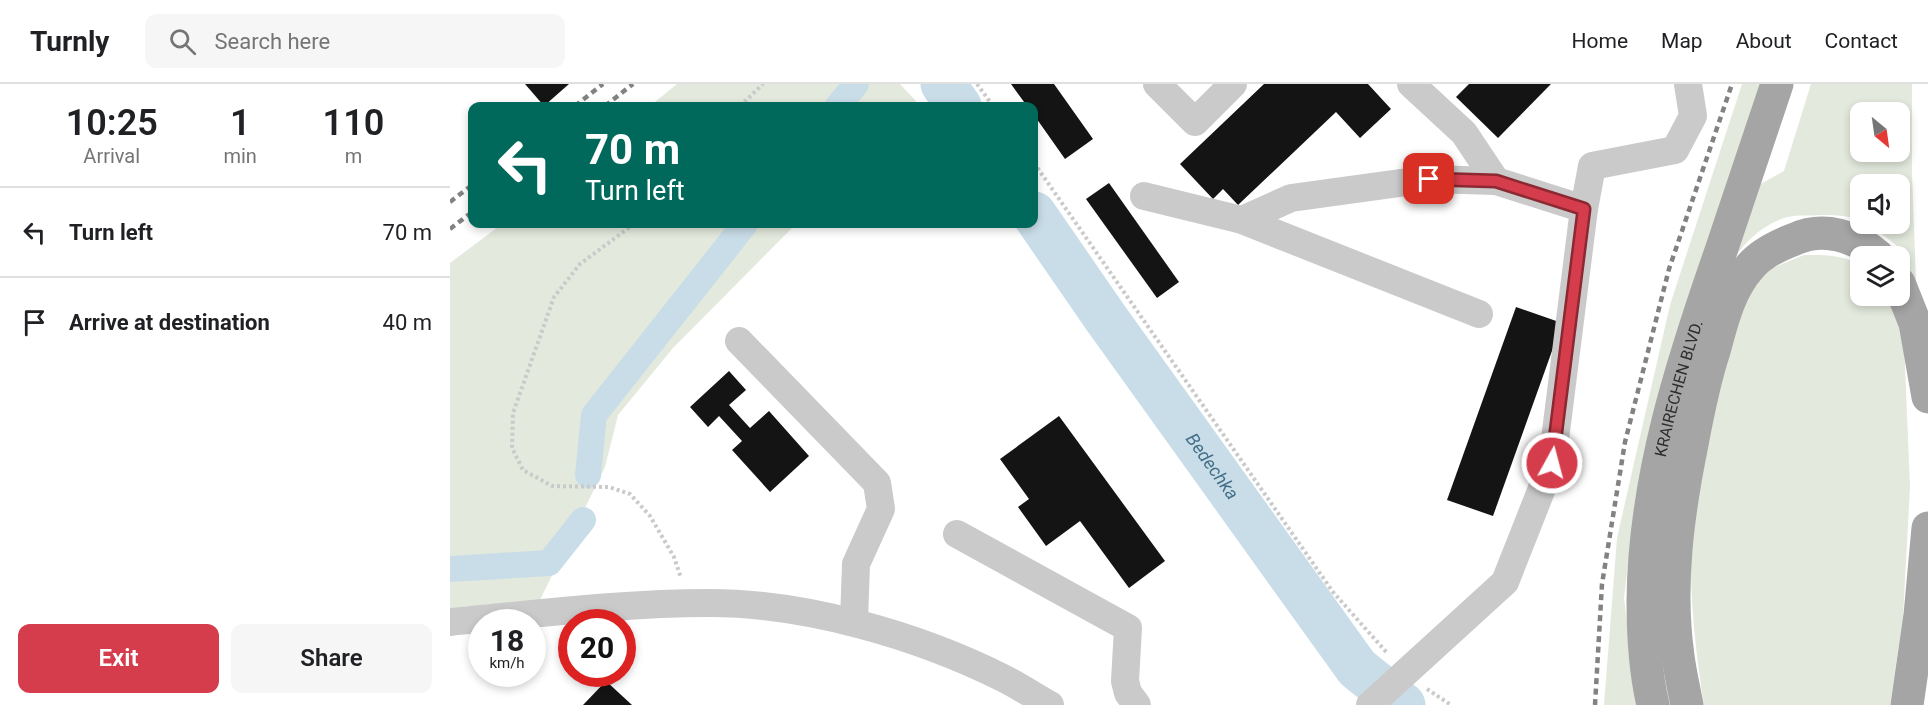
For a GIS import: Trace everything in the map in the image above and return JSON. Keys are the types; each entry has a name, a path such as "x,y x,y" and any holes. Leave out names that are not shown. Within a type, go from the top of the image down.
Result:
{"main road":[{"name":"KRAIRECHEN BLVD.","path":"1653,705 1643,637 1648,512 1660,455 1692,335 1777,84"},
{"name":"KRAIRECHEN BLVD.","path":"1687,705 1677,654 1675,542 1682,491 1705,379 1729,302 1749,267 1777,246 1806,234 1838,233 1865,246"},
{"path":"1908,306 1915,323 1928,398"},
{"path":"1907,705 1920,615 1928,528"}],"lane":[{"path":"1157,84 1195,122 1233,84"},
{"path":"1411,84 1464,133 1496,181"},
{"path":"1370,705 1505,582 1552,463 1584,209 1592,166 1675,150 1693,116 1688,84"},
{"path":"1242,220 1291,198 1429,179 1496,181 1584,209"},
{"path":"1144,196 1242,220 1479,314"},
{"path":"739,341 877,483 882,509 856,564 854,621"},
{"path":"957,534 1128,628 1125,681 1128,693 1137,705"},
{"path":"450,622 658,604 710,603 763,607 854,621 929,647 992,673 1050,705"}],"path":[{"path":"744,102 763,84"},
{"path":"977,84 990,102"},
{"path":"1038,169 1333,592 1405,674 1451,705"},
{"path":"629,228 580,264 554,297 513,413 512,448 523,470 552,486 609,487 630,494 650,516 674,557 691,604"}],"shaded area":[{"path":"677,84 900,84 916,101 915,102 655,102"},
{"path":"1742,84 1765,84 1636,495 1624,598 1637,705 1604,705 1617,538 1670,305"},
{"path":"1811,84 1912,84 1912,173 1916,281 1910,270 1910,246 1897,246 1882,234 1910,234 1910,174 1850,174 1850,217 1796,216 1776,221 1753,237 1740,250 1724,280 1686,399 1675,442 1670,475 1663,543 1662,596 1666,651 1674,705 1667,705 1658,646 1656,558 1669,445 1682,391 1700,333 1753,188 1784,171"},
{"path":"497,228 792,228 673,348 618,415 605,467 540,600 450,608 450,263"},
{"path":"1804,255 1826,255 1850,260 1850,306 1892,306 1904,342 1910,487 1903,617 1890,705 1704,705 1692,605 1691,537 1697,471 1720,380 1750,285 1770,269"}],"building":[{"path":"525,84 569,84 549,102 541,102"},
{"path":"1011,84 1054,84 1093,139 1065,159 1038,121 1038,102 1024,102"},
{"path":"1264,84 1368,84 1391,109 1360,138 1336,112 1238,205 1223,189 1213,199 1180,164"},
{"path":"1469,84 1551,84 1498,138 1456,97"},
{"path":"1109,183 1179,282 1157,298 1086,199"},
{"path":"1516,307 1562,323 1493,516 1447,500"},
{"path":"729,371 746,390 729,405 750,428 769,411 809,456 770,492 732,450 742,441 719,416 708,427 690,407"},
{"path":"1059,416 1165,561 1129,588 1080,521 1046,546 1018,507 1029,499 1000,459"},
{"path":"600,687 612,687 632,705 583,705"}],"waterway":[{"path":"841,102 856,84"},
{"name":"Bedechka","path":"943,84 956,102"},
{"name":"Bedechka","path":"1038,220 1357,668 1403,705"},
{"path":"588,475 594,415 742,228"},
{"path":"450,569 549,563 583,520"}],"railway":[{"path":"580,102 603,84"},
{"path":"610,102 633,84"},
{"path":"1595,705 1602,584 1625,442 1669,269 1732,84"},
{"path":"450,202 468,188"},
{"path":"450,229 468,215"}],"route":[{"path":"1429,179 1496,181 1584,209 1552,463"}]}
